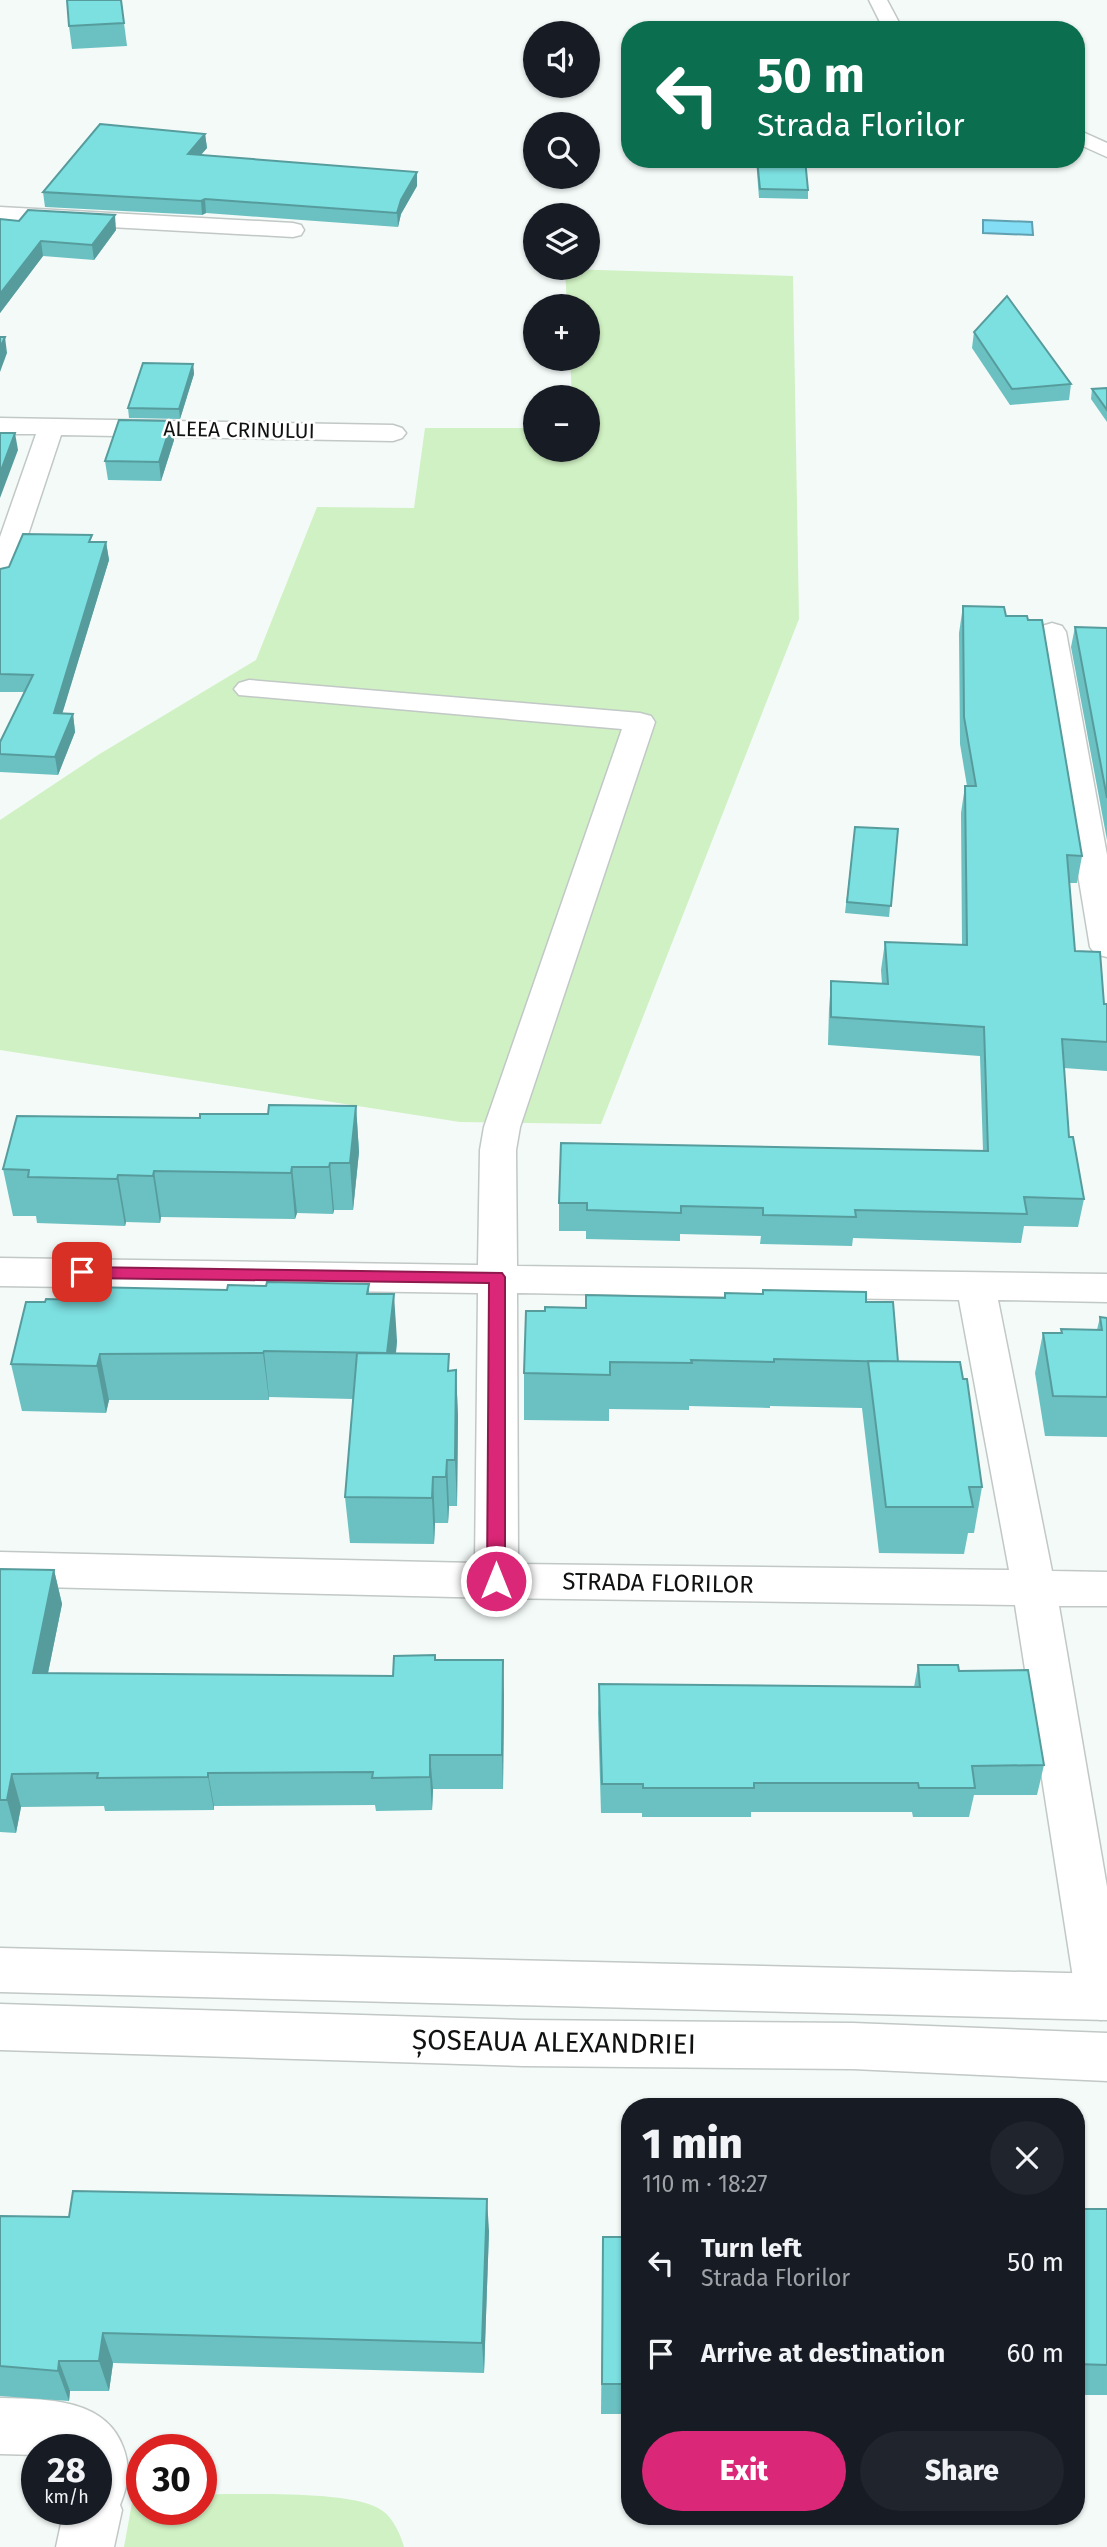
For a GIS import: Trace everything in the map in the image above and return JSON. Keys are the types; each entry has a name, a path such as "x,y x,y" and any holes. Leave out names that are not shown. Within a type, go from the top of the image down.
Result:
{"main road":[{"path":"878,0 888,21"},
{"path":"1085,140 1107,151"},
{"path":"0,214 293,230"},
{"name":"ALEEA CRINULUI","path":"0,426 393,433"},
{"path":"0,577 51,427"},
{"path":"1052,632 1107,947"},
{"path":"249,689 640,722 502,1126 498,1150 496,1581"},
{"path":"1,1274 497,1277 1107,1288"},
{"path":"0,1969 1104,1997 1034,1587 976,1286"},
{"name":"STRADA FLORILOR","path":"0,1569 496,1581 1107,1589"},
{"name":"ȘOSEAUA ALEXANDRIEI","path":"0,2027 523,2043 853,2046 1107,2057"},
{"path":"0,2426 65,2430 77,2434"},
{"path":"85,2547 90,2525"}],"green space":[{"path":"600,270 793,276 799,619 601,1124 460,1122 0,1050 0,820 98,755 256,660 317,507 414,508 425,428 523,428 523,462 600,462 600,385 571,385 571,371 600,371 600,294 566,294 566,280 600,280"},
{"path":"217,2494 266,2494 342,2498 378,2508 398,2530 404,2547 124,2547 128,2525 217,2525"}],"water":[{"path":"983,220 1032,222 1033,235 983,233"}],"building":[{"path":"67,0 121,0 124,23 69,26"},
{"path":"100,124 205,134 188,154 417,172 401,200 397,213 205,199 201,201 43,192"},
{"path":"758,168 806,168 808,190 760,189"},
{"path":"28,210 115,215 92,245 41,241 0,294 0,219 19,221"},
{"path":"1007,296 1071,384 1012,389 974,332"},
{"path":"143,363 193,364 179,409 128,408"},
{"path":"1107,388 1107,410 1092,389"},
{"path":"119,420 172,421 159,462 105,461"},
{"path":"0,433 15,433 0,473"},
{"path":"23,534 92,535 89,542 106,542 54,713 73,714 55,757 0,754 0,742 33,675 0,674 0,569 9,567"},
{"path":"963,606 1004,607 1006,616 1027,616 1028,620 1042,620 1082,856 1067,855 1075,951 1100,952 1104,1004 1107,1004 1107,1042 1062,1039 1069,1137 1073,1137 1084,1199 1024,1197 1027,1214 855,1210 856,1217 763,1215 763,1208 681,1206 681,1213 587,1210 587,1203 559,1203 561,1143 988,1151 984,1027 831,1017 831,981 888,984 885,942 967,945 965,786 976,786 964,717"},
{"path":"1075,627 1107,628 1107,798"},
{"path":"855,827 898,829 891,906 847,902"},
{"path":"269,1105 356,1106 350,1163 330,1163 329,1167 292,1167 291,1173 154,1171 153,1176 118,1175 117,1179 28,1177 29,1170 3,1169 17,1116 200,1118 200,1114 268,1114"},
{"path":"267,1282 369,1284 367,1294 394,1294 387,1353 264,1351 100,1354 97,1366 11,1364 26,1302 45,1302 46,1299 86,1300 89,1287 227,1290 228,1285 266,1286"},
{"path":"763,1290 866,1292 866,1302 893,1302 898,1362 774,1359 774,1362 610,1362 610,1375 524,1373 526,1311 545,1311 545,1307 586,1308 586,1295 725,1298 725,1293 763,1294"},
{"path":"1100,1317 1107,1318 1107,1397 1053,1396 1043,1333 1062,1333 1061,1329 1102,1330"},
{"path":"357,1353 449,1354 448,1371 456,1370 455,1460 447,1460 446,1477 433,1477 432,1498 345,1497"},
{"path":"868,1361 960,1362 963,1379 967,1379 982,1487 969,1487 973,1507 886,1507"},
{"path":"0,1569 54,1570 33,1673 393,1676 394,1656 435,1655 435,1660 503,1660 502,1755 430,1755 430,1777 372,1778 373,1772 208,1773 208,1777 97,1778 98,1773 12,1774 7,1800 0,1800"},
{"path":"918,1665 958,1665 959,1671 1028,1670 1044,1765 972,1766 975,1788 919,1788 918,1783 754,1783 754,1788 643,1788 643,1784 602,1784 599,1684 920,1687"},
{"path":"73,2191 487,2199 482,2343 103,2333 99,2361 59,2361 58,2371 0,2366 0,2216 69,2217"},
{"path":"1085,2209 1107,2209 1107,2365 1085,2364"},
{"path":"603,2237 621,2237 621,2384 602,2384"}],"route":[{"path":"82,1272 497,1277 496,1581"}]}
